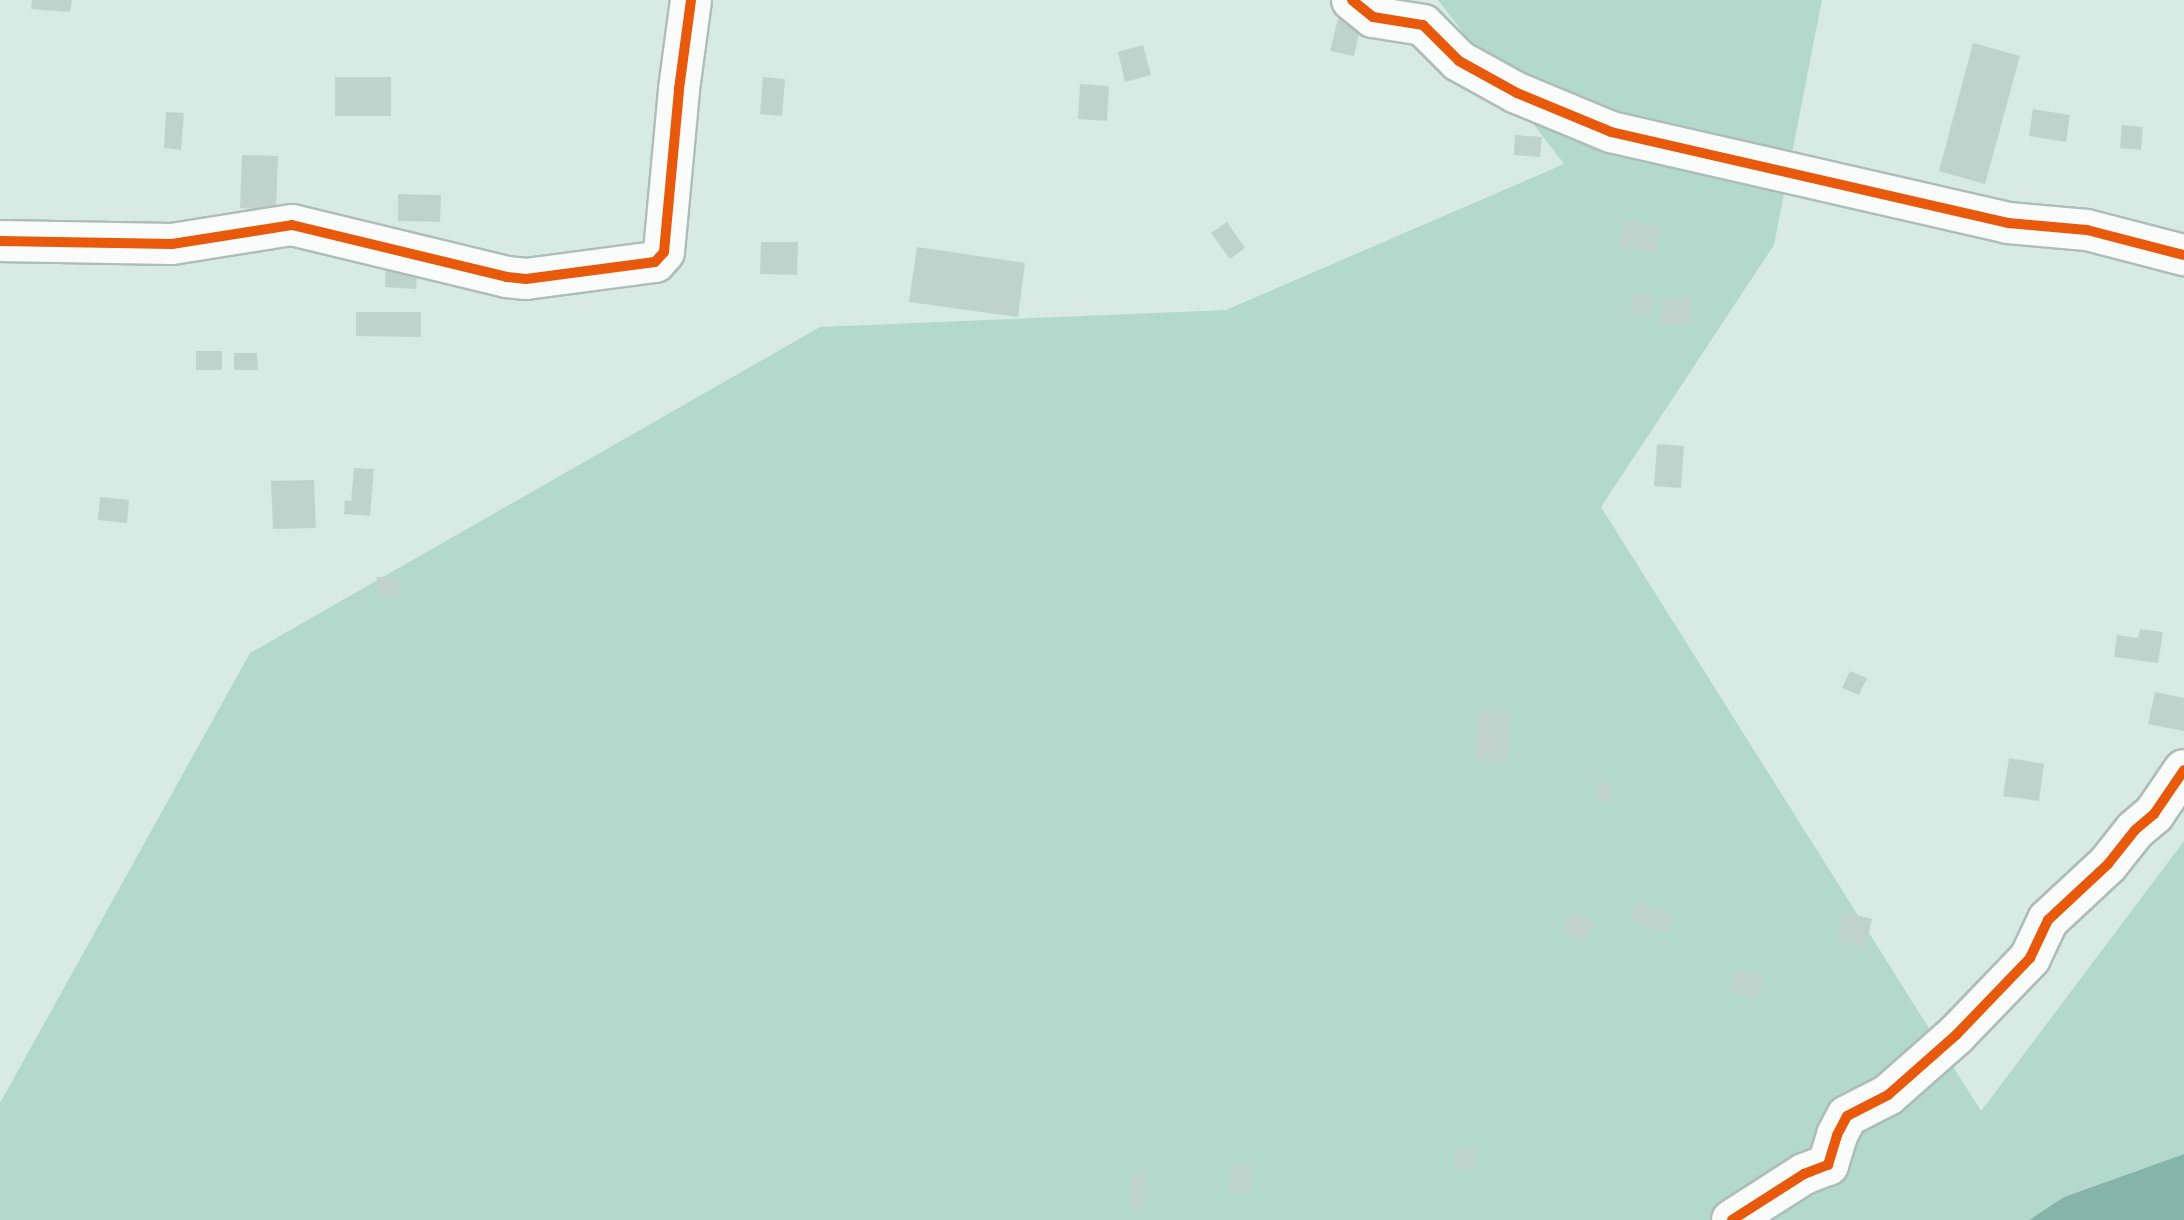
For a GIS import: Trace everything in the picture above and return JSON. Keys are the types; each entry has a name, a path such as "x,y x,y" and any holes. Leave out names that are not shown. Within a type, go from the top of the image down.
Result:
{"street":[{"path":"0,241 172,244 292,225 526,279 655,262 664,252 679,89 691,0"},
{"path":"1352,0 1373,17 1423,25 1459,61 1517,93 1611,132 2008,223 2087,230 2184,255"},
{"path":"1732,1220 1804,1174 1828,1165 1847,1116 1888,1095 1956,1035 2030,958 2048,920 2108,864 2135,830 2154,814 2184,770"}],"shaded area":[{"path":"1438,0 1822,0 1774,245 1601,507 1981,1111 2184,841 2184,1154 2064,1197 2029,1220 0,1220 0,1103 250,653 820,327 1226,310 1564,164"},
{"path":"2184,1154 2184,1220 2029,1220 2064,1197"}],"building":[{"path":"32,0 72,0 70,12 31,9"},
{"path":"1340,11 1363,16 1354,56 1330,51"},
{"path":"1973,43 2020,56 1985,184 1939,171"},
{"path":"1143,45 1151,75 1125,82 1118,52"},
{"path":"335,77 391,77 391,116 335,116"},
{"path":"763,77 785,79 782,116 760,114"},
{"path":"1080,84 1109,86 1107,121 1078,119"},
{"path":"2033,109 2070,115 2066,142 2029,136"},
{"path":"166,112 184,113 181,150 164,148"},
{"path":"2122,125 2143,127 2141,150 2120,148"},
{"path":"1515,135 1542,137 1540,157 1514,155"},
{"path":"242,155 278,156 276,210 240,208"},
{"path":"398,194 441,195 440,222 398,221"},
{"path":"1624,220 1661,226 1657,253 1619,247"},
{"path":"1227,222 1245,248 1230,259 1211,233"},
{"path":"761,242 798,242 797,275 760,274"},
{"path":"917,247 1025,263 1018,317 909,302"},
{"path":"386,260 418,262 416,289 385,287"},
{"path":"1632,292 1653,294 1652,315 1631,313"},
{"path":"1662,297 1692,299 1690,325 1660,323"},
{"path":"356,312 421,312 421,337 356,336"},
{"path":"196,351 222,351 222,370 196,370"},
{"path":"234,353 257,353 258,370 234,370"},
{"path":"1657,444 1684,446 1681,488 1654,486"},
{"path":"354,468 374,469 370,516 344,514 345,500 351,501"},
{"path":"314,480 316,528 273,529 271,481"},
{"path":"100,497 129,500 127,523 98,520"},
{"path":"377,577 400,578 398,597 376,596"},
{"path":"2140,629 2163,632 2158,663 2114,657 2117,635 2138,638"},
{"path":"1850,671 1867,678 1859,695 1842,688"},
{"path":"2155,692 2184,698 2184,731 2148,724"},
{"path":"1477,711 1511,712 1508,762 1475,760"},
{"path":"2009,758 2044,764 2039,801 2003,796"},
{"path":"1598,781 1613,782 1611,802 1596,801"},
{"path":"1637,902 1674,916 1667,934 1631,921"},
{"path":"1573,910 1596,924 1584,944 1561,930"},
{"path":"1844,912 1872,919 1865,948 1837,941"},
{"path":"1737,968 1764,977 1757,999 1729,991"},
{"path":"1455,1148 1476,1149 1474,1170 1454,1168"},
{"path":"1232,1164 1252,1166 1250,1194 1230,1193"},
{"path":"1131,1173 1146,1174 1143,1211 1129,1210"}],"cycle path":[{"path":"0,241 172,244 292,225 526,279 655,262 664,252 679,89 691,0"},
{"path":"1352,0 1373,17 1423,25 1459,61 1517,93 1611,132 2008,223 2087,230 2184,255"},
{"path":"1732,1220 1804,1174 1828,1165 1837,1135 1847,1116 1888,1095 1956,1035 2030,958 2048,920 2108,864 2135,830 2154,814 2184,770"}]}
